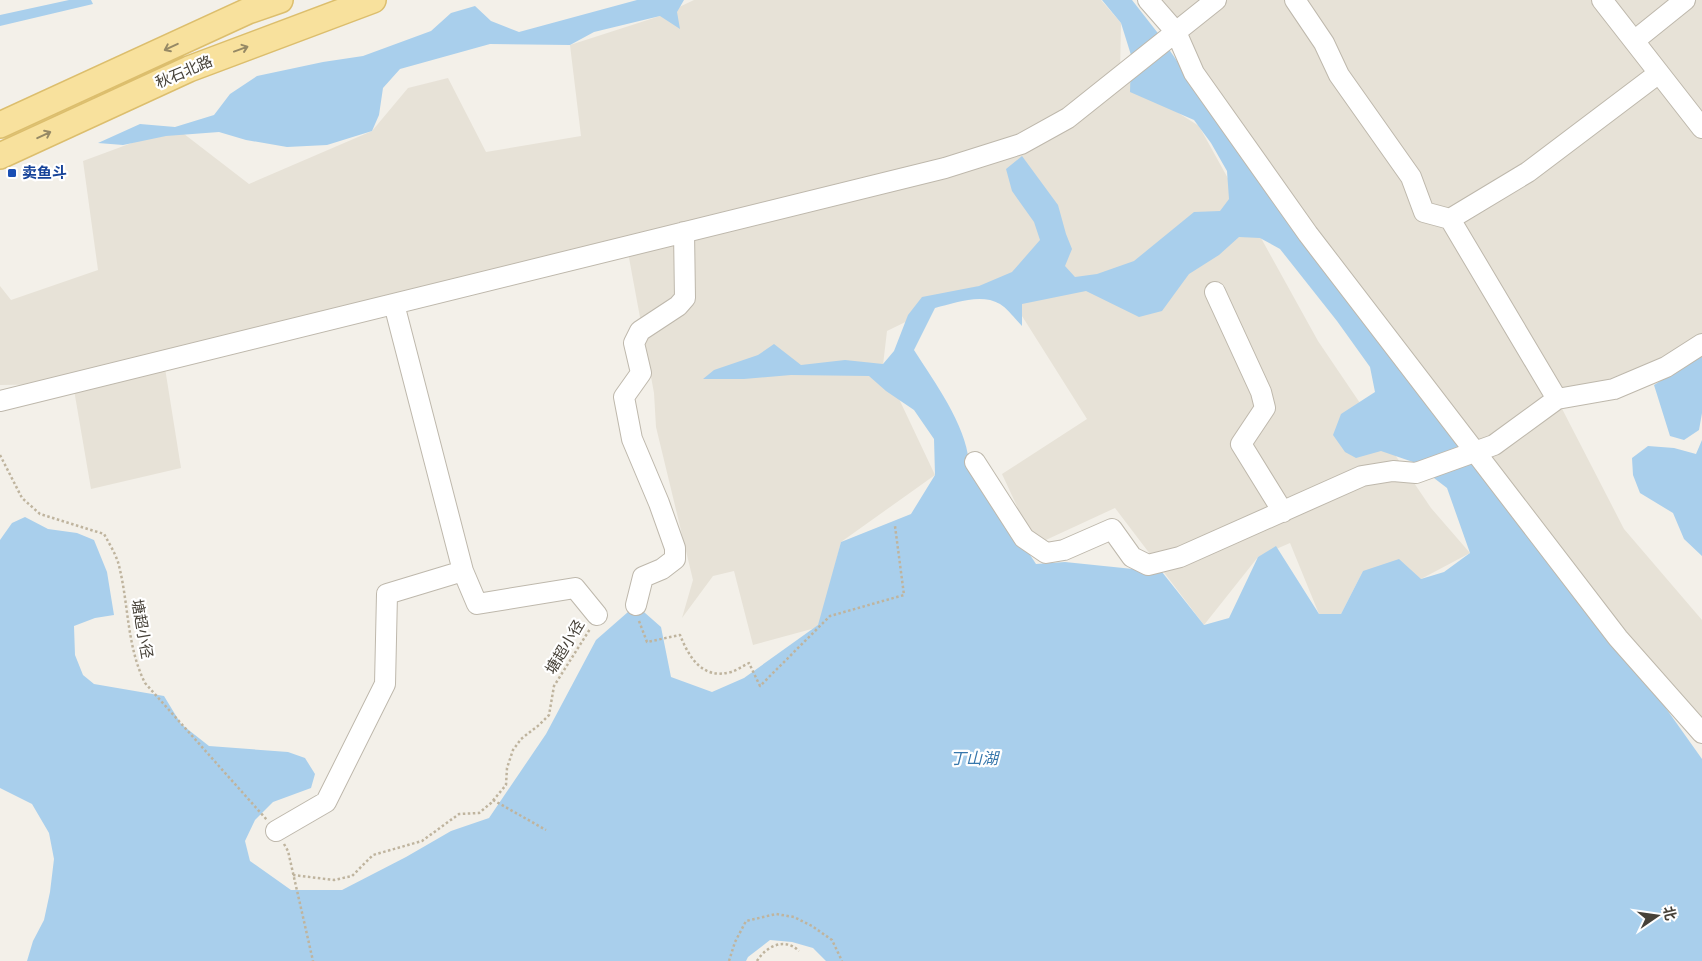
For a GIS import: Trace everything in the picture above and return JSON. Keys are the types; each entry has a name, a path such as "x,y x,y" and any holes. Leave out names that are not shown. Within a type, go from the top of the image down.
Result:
{"main road":[{"name":"秋石北路","path":"0,125 248,11 280,0"},
{"name":"秋石北路","path":"0,156 189,69 373,0"}],"street":[{"path":"1148,0 1176,32 1194,73 1308,234 1618,638 1702,733"},
{"path":"0,402 945,168 1021,144 1068,118 1216,0"},
{"path":"1295,0 1324,43 1339,75 1410,177 1424,212 1450,219 1557,399"},
{"path":"1602,0 1702,128"},
{"path":"1634,41 1685,0"},
{"path":"1450,219 1528,172 1659,73"},
{"path":"637,612 643,576 662,570 675,559 675,548 660,504 632,439 624,397 641,373 634,343 640,331 678,306 686,298 684,232"},
{"path":"1215,292 1261,392 1265,408 1241,444 1283,512"},
{"path":"394,304 463,571 477,604 575,588 597,616"},
{"path":"975,462 1024,538 1046,553 1064,550 1112,528 1132,557 1148,565 1180,557 1362,476 1393,471 1416,473 1494,445 1557,399 1614,390 1666,367 1702,344"},
{"path":"276,831 326,802 385,684 388,594 463,571"}],"path":[{"name":"塘超小径","path":"0,454 22,498 40,514 104,534 118,560 137,667 145,683 276,831 288,851 313,961"},
{"path":"637,612 647,642 680,635 688,655 700,667 714,673 731,672 749,663 760,686 830,616 904,595 895,526"},
{"name":"塘超小径","path":"293,875 334,880 352,876 373,855 422,841 459,814 479,813 494,800 506,785 507,768 513,750 521,739 549,715 554,686 581,645 597,616"},
{"path":"494,800 546,830"},
{"path":"729,961 735,942 746,922 776,914 794,917 812,926 832,940 842,961"},
{"path":"757,961 769,947 782,943 794,946 799,951"}],"shaded area":[{"path":"694,0 1101,0 1121,23 1120,76 1199,126 1318,341 1431,508 1470,553 1421,579 1363,571 1341,614 1319,614 1290,543 1258,557 1204,625 1115,508 1035,545 1002,474 1087,419 1022,316 979,286 887,331 883,365 935,475 841,542 819,627 753,645 734,571 713,576 682,618 693,580 656,427 654,393 627,247 164,362 181,468 91,489 73,384 0,385 0,286 11,300 98,270 83,161 175,127 249,184 372,131 408,88 448,78 486,152 581,136 570,45 660,16"},
{"path":"1142,0 1702,0 1702,343 1557,399 1624,529 1702,620 1702,738"}],"water":[{"path":"69,0 91,0 93,4 0,26 0,15"},
{"path":"637,0 684,0 677,12 680,29 660,16 594,32 570,45 490,44 400,69 383,88 379,115 372,131 327,145 287,147 246,140 219,132 166,136 123,145 98,143 140,124 175,127 214,115 230,94 257,76 323,62 363,56 431,31 451,13 475,6 491,21 519,32"},
{"name":"丁山湖","path":"1102,0 1132,0 1157,32 1206,103 1626,652 1702,759 1702,961 826,961 813,948 792,942 770,940 748,957 746,961 27,961 33,941 44,920 54,859 49,833 32,804 0,788 0,540 12,523 25,517 48,529 77,533 94,540 107,572 114,615 95,618 74,626 75,655 83,675 94,684 164,696 181,724 209,746 288,752 305,758 315,774 311,788 273,802 255,820 245,841 250,861 291,890 342,890 451,831 489,818 546,734 596,640 636,605 661,627 671,677 712,692 744,678 818,625 841,542 911,514 935,475 934,439 914,410 886,391 869,376 791,375 744,379 703,379 714,370 758,355 774,344 801,365 845,360 883,364 894,351 908,315 922,297 979,286 1012,272 1040,240 1034,222 1012,191 1006,169 1022,156 1058,205 1072,249 1065,266 1075,277 1097,274 1134,261 1194,212 1220,211 1229,199 1227,171 1211,143 1194,120 1130,92 1131,55 1121,23","holes":["1239,237 1260,238 1280,249 1337,321 1370,367 1375,392 1341,414 1333,435 1345,452 1356,458 1381,451 1413,462 1447,488 1470,553 1444,572 1421,579 1399,559 1363,571 1341,614 1319,614 1276,546 1258,557 1229,618 1204,625 1162,572 1065,562 1036,564 969,462 962,433 955,418 940,390 914,350 935,308 968,300 985,299 1003,306 1022,326 1022,304 1086,291 1139,317 1162,311 1189,274 1219,255"]},
{"path":"1702,355 1702,413 1699,430 1684,440 1670,436 1654,385"},
{"path":"1702,440 1702,556 1684,539 1673,513 1640,493 1633,475 1632,458 1648,446 1674,448 1696,454"}],"place":[{"name":"卖鱼斗","path":"12,173"}]}
